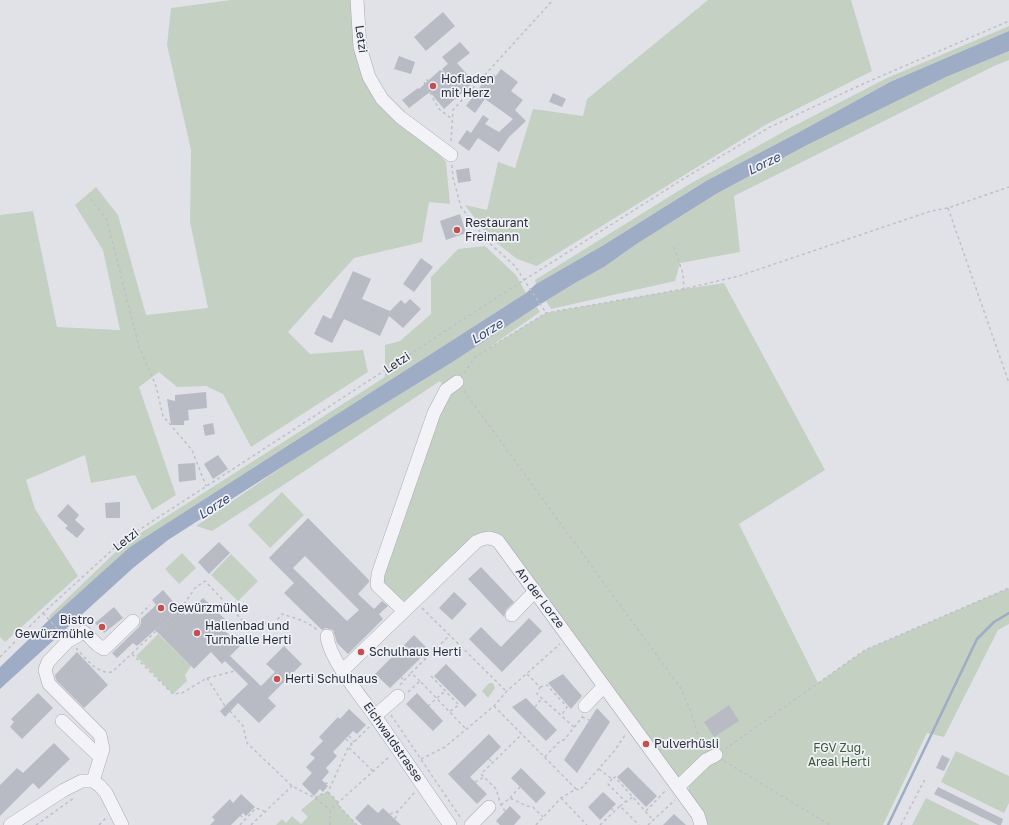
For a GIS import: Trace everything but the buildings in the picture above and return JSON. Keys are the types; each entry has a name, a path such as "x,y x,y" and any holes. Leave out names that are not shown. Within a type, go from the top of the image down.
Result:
{"street":[{"name":"Letzi","path":"357,0 360,47 369,77 382,99 400,118 451,155"},
{"path":"404,611 377,584 378,574 434,413 446,390 457,382"},
{"name":"An der Lorze","path":"342,671 476,542 483,538 491,538 498,541 569,636 678,787 698,815 701,825"},
{"path":"512,616 535,591"},
{"path":"96,783 102,749 100,735 49,684 45,670 48,662 68,641 84,632 90,636 99,647 104,649 133,622"},
{"name":"Eichwaldstrasse","path":"327,638 342,671 375,722 453,824"},
{"path":"584,711 604,686"},
{"path":"375,722 403,694"},
{"path":"62,721 100,757"},
{"path":"678,787 711,758"},
{"path":"10,825 64,790 82,781 96,783 113,805 122,825"},
{"path":"470,825 495,806"}],"path":[{"path":"546,313 515,266 486,240 461,206 452,178 451,155 453,110 553,0"},
{"name":"Letzi","path":"0,657 42,613 122,540 683,179 770,127 865,83 1009,21"},
{"path":"429,81 427,80 424,82 439,109 452,119"},
{"path":"830,825 722,760 711,758 702,753 691,712 682,690 457,382 475,357 546,313 684,289 739,276 931,211 948,208 1009,187"},
{"path":"91,198 107,220 139,347 156,386 163,416 192,450 206,486"},
{"path":"948,208 1009,383"},
{"path":"674,247 683,274 684,289"},
{"path":"42,613 94,666 100,671 106,673 112,672 132,654 182,607 195,588 205,581 244,622 268,623 272,626 282,614 313,626 327,638"},
{"path":"711,758 865,650 1009,588"},
{"path":"415,601 507,691"},
{"path":"450,635 411,674 420,681 466,729"},
{"path":"421,759 445,747 494,706 507,691 569,636"},
{"path":"132,654 173,694 182,693 207,678 235,671"},
{"path":"527,674 540,687"},
{"path":"431,676 459,705 449,712"},
{"path":"401,677 404,681"},
{"path":"207,678 225,706"},
{"path":"403,694 420,681"},
{"path":"540,687 547,685 567,707 562,716"},
{"path":"540,687 537,694 574,727"},
{"path":"428,706 445,691"},
{"path":"535,707 542,698"},
{"path":"494,706 576,789"},
{"path":"230,711 243,726 247,743 292,786 315,798 330,810"},
{"path":"584,711 589,720"},
{"path":"328,792 348,747 375,722 390,713 460,817 453,824"},
{"path":"536,825 561,798 576,789 580,790 615,750 632,724"},
{"path":"495,806 496,789 481,774 522,734"},
{"path":"349,736 354,742"},
{"path":"346,739 352,744"},
{"path":"544,757 564,739"},
{"path":"348,747 374,772"},
{"path":"330,825 330,810 390,757"},
{"path":"489,759 493,763"},
{"path":"599,769 612,779 615,777 630,792 653,820"},
{"path":"475,782 484,777"},
{"path":"612,779 608,784 626,802"},
{"path":"901,825 925,779"},
{"path":"325,783 331,784"},
{"path":"251,825 292,786"},
{"path":"495,806 510,798 520,787"},
{"path":"645,811 678,787"},
{"path":"648,825 678,787"},
{"path":"395,819 398,811 419,788"},
{"path":"315,798 328,792"},
{"path":"328,792 357,825"},
{"path":"36,825 80,794"},
{"path":"600,825 614,811 633,797"},
{"path":"510,798 527,806 533,807 543,818"},
{"path":"561,798 587,825"},
{"path":"495,806 506,811"},
{"path":"620,806 639,825"},
{"path":"240,825 256,808 264,811"},
{"path":"611,808 614,811"},
{"path":"390,814 398,811"},
{"path":"240,815 245,820"},
{"path":"99,825 108,816"}],"green space":[{"path":"231,0 353,0 355,48 362,78 380,104 437,152 446,162 450,204 429,202 422,242 354,258 288,332 310,354 363,350 368,372 251,447 223,394 206,386 177,387 159,372 139,387 176,495 152,510 135,475 91,483 85,455 26,480 35,509 78,576 5,642 0,637 0,215 33,211 57,327 120,330 103,250 75,205 96,187 118,215 146,315 208,308 190,222 191,150 167,45 171,8"},
{"path":"708,0 851,0 872,71 767,124 537,266 517,259 488,236 465,205 487,210 498,162 515,168 533,109 583,116 587,99"},
{"path":"1009,26 1009,31 890,82 706,181 602,246 536,284 535,280 688,185 792,127 887,78"},
{"path":"1009,51 1009,60 994,66 734,196 740,252 680,263 675,281 551,309 546,301 604,267 635,245 716,194 807,145 946,77"},
{"path":"485,246 516,275 526,293 131,547 50,619 49,616 125,543 385,377 385,345 400,341 431,314 431,277 458,249"},
{"name":"FGV Zug, Areal Herti","path":"724,283 825,470 739,524 818,683 865,650 1009,588 1009,624 998,630 944,737 927,733 883,825 705,825 688,795 689,783 678,781 492,533 482,532 473,537 414,595 412,594 403,602 382,581 446,390 440,381 212,531 196,526 288,463 451,363 536,306 540,312 484,351 546,313"},
{"path":"282,492 304,515 270,548 248,525"},
{"path":"182,553 196,568 179,584 165,569"},
{"path":"231,554 258,581 238,601 211,575"},
{"path":"158,634 191,666 185,675 187,681 173,694 136,656"},
{"path":"489,683 493,683 495,688 488,698 482,691"},
{"path":"956,751 1009,776 1009,803 1004,813 941,782"},
{"path":"328,792 357,825 276,825 282,819 286,823 292,816 301,824 308,817 301,810 319,795"},
{"path":"926,798 980,825 912,825"}],"water":[{"name":"Lorze","path":"1009,31 1009,51 946,77 807,145 716,194 635,245 604,267 536,307 451,363 288,463 168,540 133,568 0,689 0,667 50,619 130,547 526,293 536,284 602,246 706,181 890,82"}],"waterway":[{"path":"888,825 977,639 994,622 1009,613"}],"place":[{"name":"Hofladen mit Herz","path":"433,86"},
{"name":"Restaurant Freimann","path":"457,230"},
{"name":"Gewürzmühle","path":"161,608"},
{"name":"Bistro Gewürzmühle","path":"102,627"},
{"name":"Hallenbad und Turnhalle Herti","path":"197,633"},
{"name":"Schulhaus Herti","path":"361,652"},
{"name":"Herti Schulhaus","path":"277,679"},
{"name":"Pulverhüsli","path":"646,744"}]}
